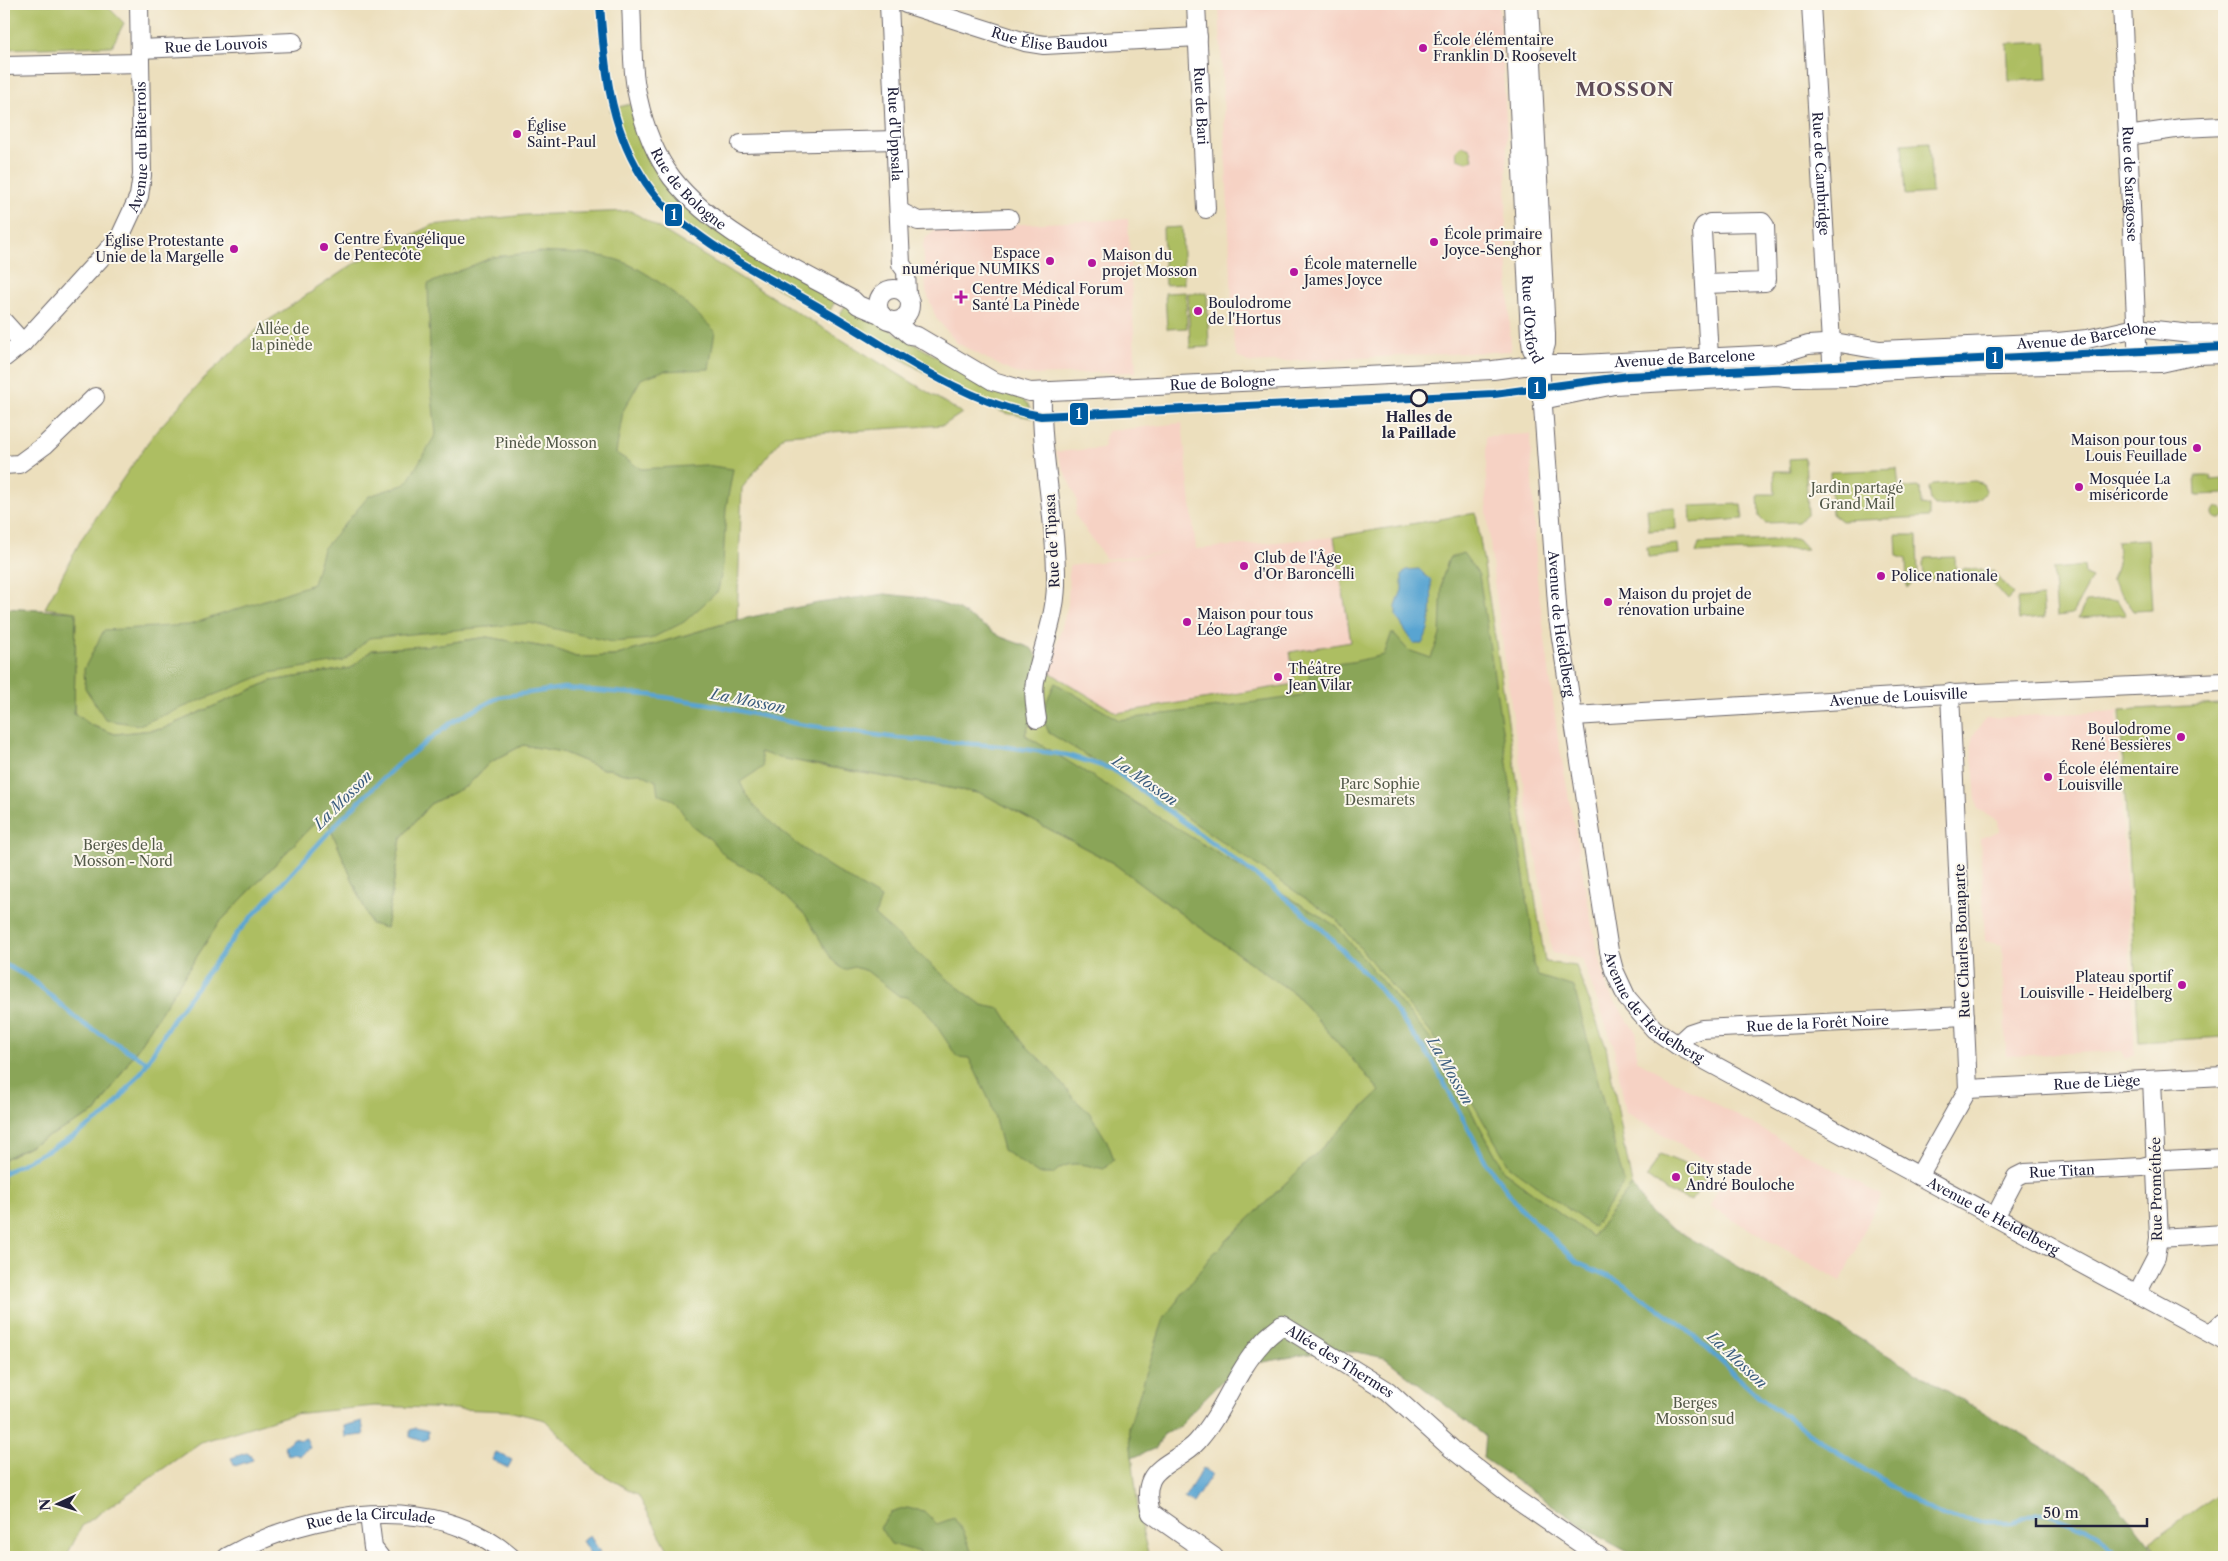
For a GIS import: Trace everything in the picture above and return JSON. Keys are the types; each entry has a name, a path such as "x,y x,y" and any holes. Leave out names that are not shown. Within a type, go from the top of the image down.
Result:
{"street":[{"name":"Avenue du Biterrois","path":"4,358 23,343 120,237 139,196 142,175 139,4"},
{"name":"Rue de Bologne","path":"631,4 638,99 656,152 672,178 707,212 741,238 853,300 858,305 898,310 910,335 917,336 993,381 1021,390 1042,392 1493,370 1540,364"},
{"name":"Rue d'Uppsala","path":"890,4 901,264 906,271 898,310"},
{"name":"Rue Élise Baudou","path":"906,4 1025,42 1044,45 1198,36"},
{"name":"Rue de Bari","path":"1196,4 1206,210"},
{"name":"Rue d'Oxford","path":"1514,4 1530,335 1532,349 1540,364"},
{"name":"Rue d'Oxford","path":"1529,4 1546,334 1546,344 1540,364"},
{"name":"Rue de Cambridge","path":"1811,4 1830,343"},
{"name":"Rue de Saragosse","path":"2122,4 2126,136 2138,364"},
{"name":"Rue de Louvois","path":"4,66 293,42"},
{"path":"2126,136 2182,128 2224,126"},
{"path":"740,144 896,140"},
{"path":"899,211 918,221 1008,218"},
{"path":"1705,284 1765,282 1767,279 1765,226 1762,222 1710,223 1704,226 1702,231 1709,357"},
{"path":"853,300 884,293 898,289 898,310 878,305 884,293 901,264"},
{"path":"4,322 23,343"},
{"name":"Avenue de Barcelone","path":"1540,364 1581,364 1779,354 1808,346 1830,343 1880,350 2088,339 2136,328 2192,334 2224,333"},
{"path":"1830,343 1832,377"},
{"name":"Avenue de Barcelone","path":"1542,400 1614,385 1645,382 1777,376 1796,378 1832,377 1944,367 2161,363 2197,355 2224,354"},
{"name":"Avenue de Heidelberg","path":"1540,364 1558,618 1602,914 1614,970 1627,998 1654,1029 1677,1045 2218,1337"},
{"name":"Rue de Tipasa","path":"1037,719 1035,682 1050,630 1056,586 1052,518 1042,422 1042,392"},
{"path":"4,465 19,464 45,445 95,397"},
{"name":"Avenue de Louisville","path":"1574,716 1950,694 2224,682"},
{"name":"Rue Charles Bonaparte","path":"1950,694 1968,1089"},
{"name":"Rue de la Forêt Noire","path":"1677,1045 1690,1033 1702,1029 1965,1016"},
{"name":"Rue de Liège","path":"1968,1089 2224,1076"},
{"name":"Rue Prométhée","path":"2136,1294 2156,1257 2159,1238 2152,1080"},
{"path":"1919,1176 1968,1089"},
{"name":"Rue Titan","path":"1995,1218 2016,1177 2024,1173 2156,1165 2165,1162 2224,1158"},
{"path":"2159,1238 2224,1234"},
{"path":"2218,1337 2224,1321"},
{"name":"Allée des Thermes","path":"1214,1557 1151,1513 1147,1498 1151,1479 1161,1467 1186,1453 1208,1429 1248,1362 1262,1343 1282,1325 1388,1391 1452,1449 1517,1500 1600,1557"},
{"path":"369,1515 372,1548 380,1557"},
{"name":"Rue de la Circulade","path":"226,1557 253,1544 309,1523 369,1515 422,1516 448,1522 479,1534 511,1557"}],"shaded area":[{"path":"1219,4 1499,4 1507,135 1506,218 1511,351 1250,363 1238,357 1234,347"},
{"path":"1128,219 1136,372 1026,375 1012,372 957,343 936,318 926,291 923,244 926,237 937,228"},
{"path":"1182,423 1196,549 1334,537 1352,642 1290,652 1295,684 1117,713 1049,672 1068,605 1069,566 1174,552 1106,559 1075,515 1077,500 1056,452 1103,448 1107,431"},
{"path":"1530,434 1537,578 1558,738 1595,940 1608,991 1637,1034 1636,1060 1881,1195 1841,1281 1710,1207 1725,1172 1626,1112 1613,1044 1582,959 1552,953 1517,745 1494,582 1486,500 1486,436"},
{"path":"2117,711 2135,1055 2126,1059 2121,1051 2006,1056 2002,945 1985,941 1980,838 1999,832 1998,820 1977,809 1971,744 1973,736 1986,718"}],"green space":[{"path":"4,4 105,4 124,23 112,46 4,49"},
{"path":"2046,42 2048,79 2009,81 2007,44"},
{"path":"631,104 664,177 837,299 827,315 724,258 699,241 656,202 635,171 610,109"},
{"path":"1929,142 1932,193 1905,195 1902,144"},
{"path":"1462,145 1471,150 1473,159 1467,162 1457,159 1456,150"},
{"name":"Pinède Mosson","path":"631,211 962,413 944,425 784,435 742,488 737,620 614,656 576,657 555,649 487,637 434,645 372,650 351,668 271,681 162,729 115,734 91,725 74,713 76,612 45,608 82,538 153,435 207,375 263,324 352,265 432,225 526,215"},
{"path":"1182,227 1184,284 1165,285 1163,228"},
{"path":"538,252 594,255 626,263 651,276 684,302 715,331 709,369 663,371 641,379 623,411 616,453 641,469 705,465 733,469 726,508 723,565 718,591 684,622 650,639 612,642 530,623 369,638 344,661 269,673 139,725 106,720 85,688 84,669 104,630 189,625 313,584 323,549 369,496 406,484 436,434 431,387 428,284 493,257"},
{"path":"1186,292 1187,328 1167,329 1165,293"},
{"name":"Boulodrome de l'Hortus","path":"1188,293 1207,293 1209,347 1190,348"},
{"path":"846,304 963,372 1019,396 1028,404 1033,418 1005,413 970,399 836,321"},
{"path":"1805,458 1808,513 1798,522 1765,523 1759,517 1758,494 1775,494 1774,471 1790,471 1789,459"},
{"name":"Jardin partagé Grand Mail","path":"1897,469 1899,488 1920,487 1921,505 1929,506 1929,517 1841,521 1832,514 1830,472"},
{"path":"2195,476 2211,476 2211,480 2224,479 2224,494 2196,495"},
{"path":"1975,481 1983,484 1986,490 1977,500 1964,504 1935,506 1931,502 1929,488 1932,484"},
{"path":"1741,504 1743,519 1691,523 1690,506"},
{"path":"1675,507 1676,529 1649,531 1647,509"},
{"path":"2219,507 2225,513 2219,519 2213,513"},
{"name":"Parc Sophie Desmarets","path":"1476,513 1545,962 1576,966 1606,1047 1632,1185 1592,1237 1505,1172 1432,1041 1025,734 1049,672 1117,713 1295,684 1290,652 1351,642 1334,537"},
{"path":"1896,535 1917,535 1918,577 1907,588 1906,559 1897,556"},
{"path":"1798,539 1807,549 1696,553 1699,543"},
{"path":"2148,539 2152,610 2134,611 2111,579 2118,565 2117,541"},
{"path":"1678,544 1679,554 1648,557 1647,547"},
{"name":"Parc Sophie Desmarets","path":"1463,553 1479,575 1532,931 1533,964 1538,976 1574,987 1624,1183 1593,1227 1510,1167 1435,1038 1337,920 1164,802 1049,733 1041,714 1055,683 1119,720 1302,696 1310,681 1310,667 1352,662 1384,655 1392,632 1408,650 1431,658 1440,635 1442,579 1449,558"},
{"path":"1955,557 1956,577 1924,580 1923,563 1925,558"},
{"path":"2084,566 2085,575 2092,578 2072,614 2057,616 2053,569"},
{"path":"1962,568 1993,571 2013,594 2007,600 1992,583 1961,580"},
{"path":"885,594 923,598 957,609 1001,637 1031,648 1049,672 1025,735 1336,926 1432,1041 1505,1172 1592,1237 1632,1185 1651,1215 2098,1480 2160,1557 1637,1557 1598,1536 1483,1458 1485,1436 1385,1358 1357,1352 1321,1352 1252,1364 1226,1377 1192,1411 1180,1427 1164,1434 1156,1448 1132,1458 1129,1427 1164,1318 1211,1256 1380,1091 1295,994 1184,916 1113,863 983,794 779,758 760,752 763,767 740,782 750,799 764,816 802,848 881,898 875,916 951,982 982,1005 1001,1009 1023,1043 1048,1067 1075,1100 1089,1112 1107,1141 1114,1159 1104,1169 1071,1164 1053,1174 1038,1174 1003,1150 991,1104 969,1058 957,1057 926,1010 907,997 899,996 867,971 854,967 844,970 832,960 806,916 765,877 728,859 710,839 691,825 674,800 658,794 656,781 640,773 623,774 611,769 603,769 562,752 523,745 489,763 467,786 430,804 401,838 386,928 371,924 324,813 218,924 96,1112 4,1159 4,608 76,612 74,713 91,725 115,734 162,729 271,681 351,668 372,650 434,645 487,637 555,649 576,657 614,656 737,620 818,603"},
{"path":"2042,597 2044,618 2019,620 2017,599"},
{"path":"2117,600 2126,615 2078,618 2086,602"},
{"path":"2220,704 2224,778 2224,1037 2139,1042 2120,710"},
{"path":"523,745 562,752 603,769 611,769 623,774 760,752 810,764 983,794 1113,863 1184,916 1295,994 1380,1091 1211,1256 1129,1427 1139,1518 1149,1557 672,1557 638,1495 593,1469 545,1420 508,1411 375,1406 293,1414 201,1442 82,1526 66,1557 4,1557 4,1159 96,1112 218,924 324,813 371,923 386,928 401,838 430,804 467,786 489,763"},
{"name":"City stade André Bouloche","path":"1660,1154 1682,1163 1705,1178 1691,1201 1668,1192 1647,1177"},
{"path":"2224,1490 2224,1557 2160,1557 2150,1542"},
{"path":"907,1508 924,1511 937,1524 954,1518 964,1533 974,1557 918,1557 920,1552 891,1544 880,1528 890,1513"}],"water":[{"path":"1419,569 1431,581 1431,614 1426,636 1422,644 1414,644 1396,616 1396,606 1402,590 1402,575 1406,570"},
{"path":"362,1421 364,1435 345,1437 344,1426"},
{"path":"416,1428 428,1431 428,1439 422,1441 410,1437 410,1430"},
{"path":"294,1438 301,1440 306,1438 310,1448 300,1456 295,1454 288,1456 284,1446"},
{"path":"496,1452 512,1460 508,1468 492,1460"},
{"path":"246,1453 250,1454 253,1460 235,1466 231,1458"},
{"path":"1203,1468 1212,1474 1193,1503 1184,1498"},
{"path":"590,1536 600,1552 592,1557 582,1541"}],"waterway":[{"name":"La Mosson","path":"4,1173 71,1138 107,1114 142,1071 173,1019 238,932 341,819 397,765 452,722 499,697 564,688 650,695 709,704 798,724 897,738 1000,746 1067,755 1112,769 1277,891 1322,929 1378,987 1432,1060 1487,1164 1521,1209 1578,1263 1619,1281 1682,1325 1761,1399 1829,1447 1920,1505 1946,1517 1981,1522 2011,1522 2039,1513 2047,1513 2076,1524 2095,1534 2111,1548 2117,1557"},
{"path":"4,964 30,978 82,1023 147,1062"}],"transit line":[{"name":"1","path":"600,4 606,71 615,114 622,135 630,155 646,183 677,218 723,252 900,356 956,387 1012,410 1041,416 1494,394 1628,376 2224,347"}],"place":[{"name":"École élémentaire Franklin D. Roosevelt","path":"1423,48"},
{"name":"Église Saint-Paul","path":"517,134"},
{"name":"École primaire Joyce-Senghor","path":"1434,242"},
{"name":"Centre Évangélique de Pentecôte","path":"324,247"},
{"name":"Église Protestante Unie de la Margelle","path":"234,249"},
{"name":"Espace numérique NUMIKS","path":"1050,261"},
{"name":"Maison du projet Mosson","path":"1092,263"},
{"name":"École maternelle James Joyce","path":"1294,272"},
{"name":"Centre Médical Forum Santé La Pinède","path":"961,297"},
{"name":"Boulodrome de l'Hortus","path":"1198,311"},
{"name":"Halles de la Paillade","path":"1419,398"},
{"name":"Maison pour tous Louis Feuillade","path":"2197,448"},
{"name":"Mosquée La miséricorde","path":"2079,487"},
{"name":"Club de l'Âge d'Or Baroncelli","path":"1244,566"},
{"name":"Police nationale","path":"1881,576"},
{"name":"Maison du projet de rénovation urbaine","path":"1608,602"},
{"name":"Maison pour tous Léo Lagrange","path":"1187,622"},
{"name":"Théâtre Jean Vilar","path":"1278,677"},
{"name":"Boulodrome René Bessières","path":"2181,737"},
{"name":"École élémentaire Louisville","path":"2048,777"},
{"name":"Plateau sportif Louisville - Heidelberg","path":"2182,985"},
{"name":"City stade André Bouloche","path":"1676,1177"}],"district":[{"name":"MOSSON","path":"1625,89"}],"park label":[{"name":"Allée de la pinède","path":"282,338"},
{"name":"Berges de la Mosson - Nord","path":"123,854"},
{"name":"Berges Mosson sud","path":"1695,1412"}]}
